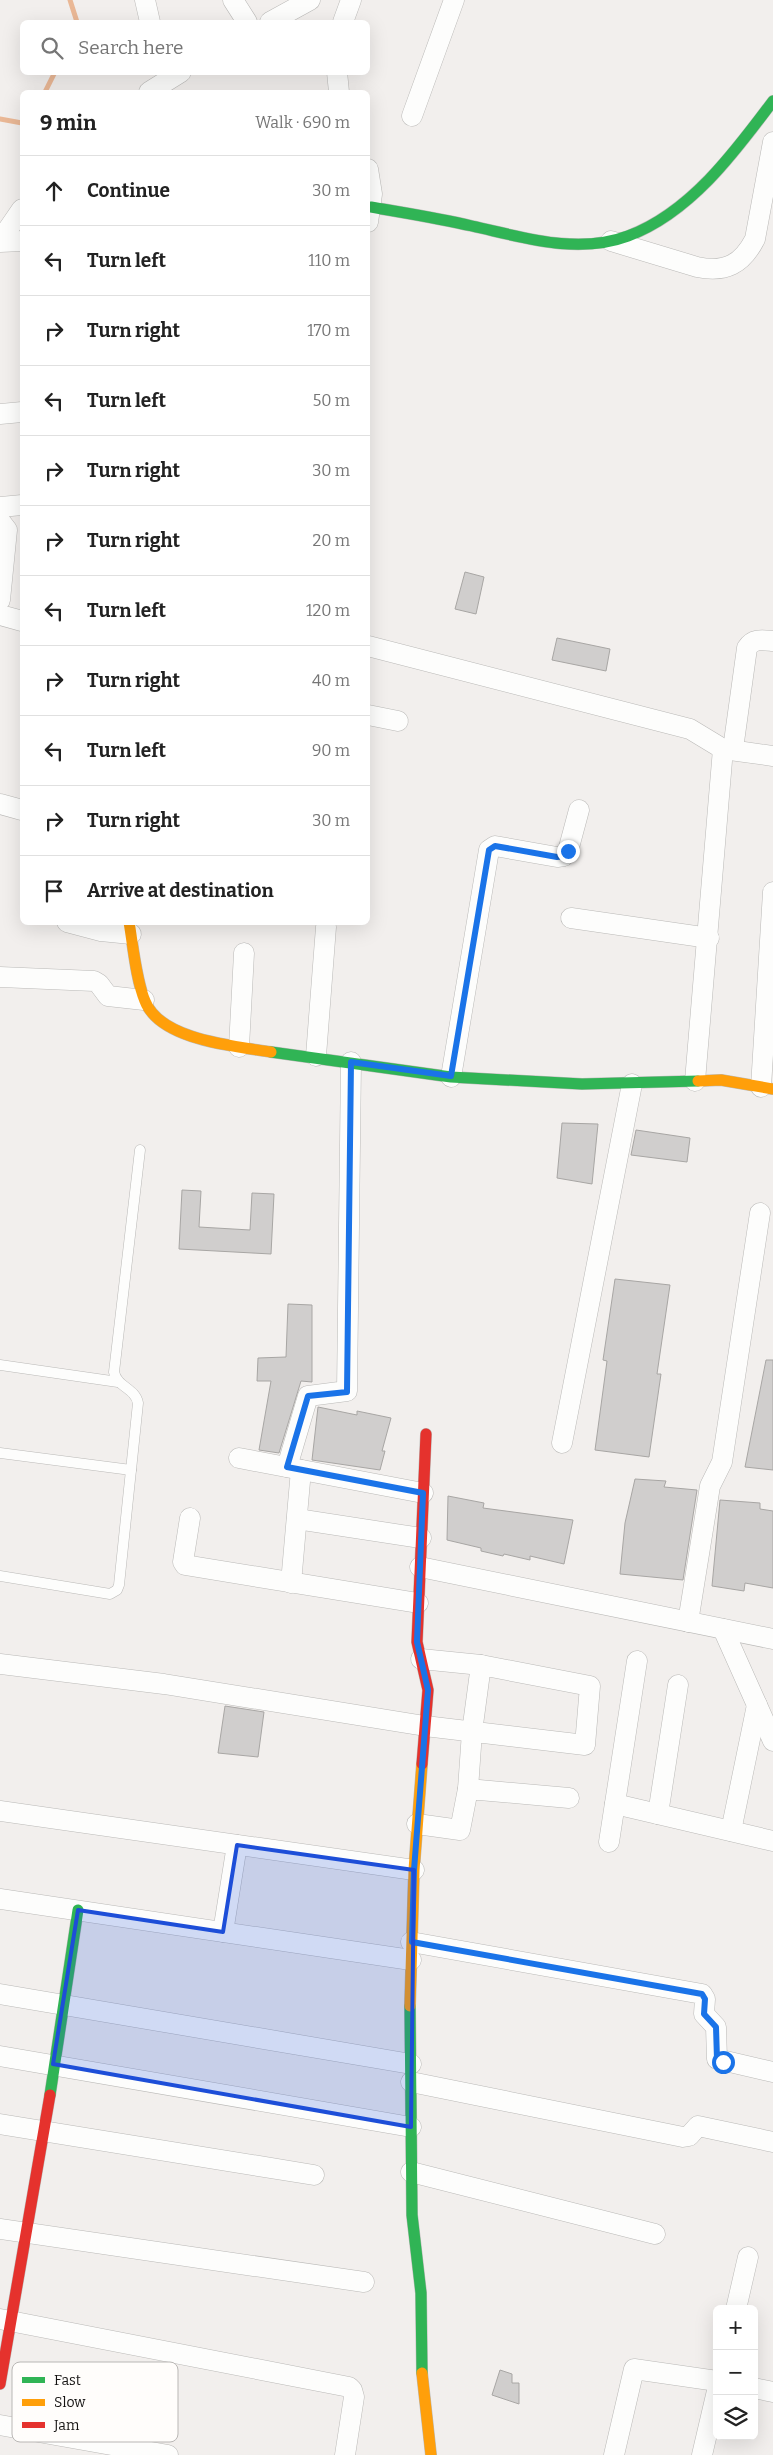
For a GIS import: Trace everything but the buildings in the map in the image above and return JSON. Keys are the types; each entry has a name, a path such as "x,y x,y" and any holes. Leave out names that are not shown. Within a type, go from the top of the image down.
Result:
{"street":[{"path":"145,0 150,20"},
{"path":"233,0 246,20"},
{"path":"274,20 309,0"},
{"path":"344,20 351,0"},
{"path":"412,116 454,0"},
{"path":"161,85 176,75"},
{"path":"337,75 340,90"},
{"path":"370,214 568,245 611,241 649,227 689,198 746,137 773,101"},
{"path":"611,241 697,267 712,270 729,267 748,253 755,239 773,142"},
{"path":"370,182 372,194 370,207"},
{"path":"0,242 20,212"},
{"path":"0,242 20,240"},
{"path":"0,414 20,412"},
{"path":"0,507 20,505"},
{"path":"0,521 7,530 0,600"},
{"path":"0,615 20,620"},
{"path":"695,1081 728,749 747,648 750,642 758,640 773,641"},
{"path":"370,647 690,729 728,749 773,756"},
{"path":"370,715 398,721"},
{"path":"0,804 20,809"},
{"path":"451,1076 489,850 495,846 557,857 564,856 568,851 579,810"},
{"path":"79,925 101,931 130,928 144,1000 151,1014 166,1026 184,1034 239,1047 316,1056 451,1076 582,1084 721,1080 767,1088 773,892"},
{"path":"571,918 708,938"},
{"path":"316,1056 326,927"},
{"path":"239,1047 244,953"},
{"path":"0,978 94,981 100,984 108,996 144,1000"},
{"path":"291,1583 297,1519 294,1468 308,1396 347,1392 351,1062"},
{"path":"562,1443 632,1084"},
{"path":"688,1622 710,1486 722,1462 760,1213"},
{"path":"426,1434 417,1642 428,1690 414,1870 411,1951 411,2128 412,2215 421,2293 422,2373 431,2455"},
{"path":"239,1458 423,1493"},
{"path":"190,1518 183,1562 185,1565 418,1603"},
{"path":"297,1519 421,1538"},
{"path":"420,1567 773,1640"},
{"path":"723,1629 773,1741"},
{"path":"0,1664 164,1684 425,1726 584,1745 590,1686 481,1665 421,1659"},
{"path":"609,1842 637,1661"},
{"path":"417,1824 460,1830 468,1789 472,1732 481,1665"},
{"path":"658,1814 678,1685"},
{"path":"731,1831 757,1705"},
{"path":"468,1789 569,1798"},
{"path":"615,1804 773,1841"},
{"path":"0,1811 414,1870"},
{"path":"223,1932 237,1844"},
{"path":"0,1900 223,1932 411,1951 702,1994 705,1999 704,2014 716,2027 717,2059 773,2072"},
{"path":"0,2384 5,2320 26,2233 44,2132 78,1910"},
{"path":"0,1994 63,2004 411,2073 683,2137 688,2136 698,2126 773,2142"},
{"path":"0,2056 411,2128"},
{"path":"0,2124 314,2175"},
{"path":"412,2172 655,2234"},
{"path":"0,2229 364,2282"},
{"path":"737,2305 748,2257"},
{"path":"5,2320 349,2387 354,2397 345,2455"},
{"path":"614,2455 634,2369 713,2380"},
{"path":"758,2389 773,2392"},
{"path":"702,2455 716,2395"},
{"path":"95,2442 168,2455"}],"lane":[{"path":"118,1382 114,1372 140,1150"},
{"path":"0,1365 118,1382 134,1394 138,1403 117,1590 110,1594 0,1576"},
{"path":"0,1454 131,1470"}],"highlighted area":[{"path":"237,1845 414,1870 411,2127 53,2064 78,1910 223,1932"}],"waterway":[{"path":"70,0 76,20"},
{"path":"46,90 54,75"},
{"path":"0,119 20,123"}],"traffic: fast":[{"path":"371,207 447,220 510,235 550,242 589,244 628,236 650,226 691,197 727,160 773,101"},
{"path":"271,1052 451,1077 582,1084 698,1081"},
{"path":"50,2095 78,1910"},
{"path":"410,2006 412,2215 421,2293 422,2373"}],"traffic: slow":[{"path":"129,925 139,983 145,1001 153,1014 166,1025 200,1039 271,1052"},
{"path":"698,1081 721,1080 773,1089"},
{"path":"410,2006 414,1870 422,1764"},
{"path":"422,2373 431,2455"}],"traffic: jam":[{"path":"422,1764 428,1690 417,1642 426,1434"},
{"path":"0,2384 50,2095"}],"route":[{"path":"568,851 564,856 557,857 495,846 489,850 451,1076 351,1062 347,1393 311,1394 308,1396 287,1467 423,1493 417,1642 428,1690 414,1870 412,1942 702,1994 705,1999 705,2017 716,2027 717,2059 723,2062"}]}
